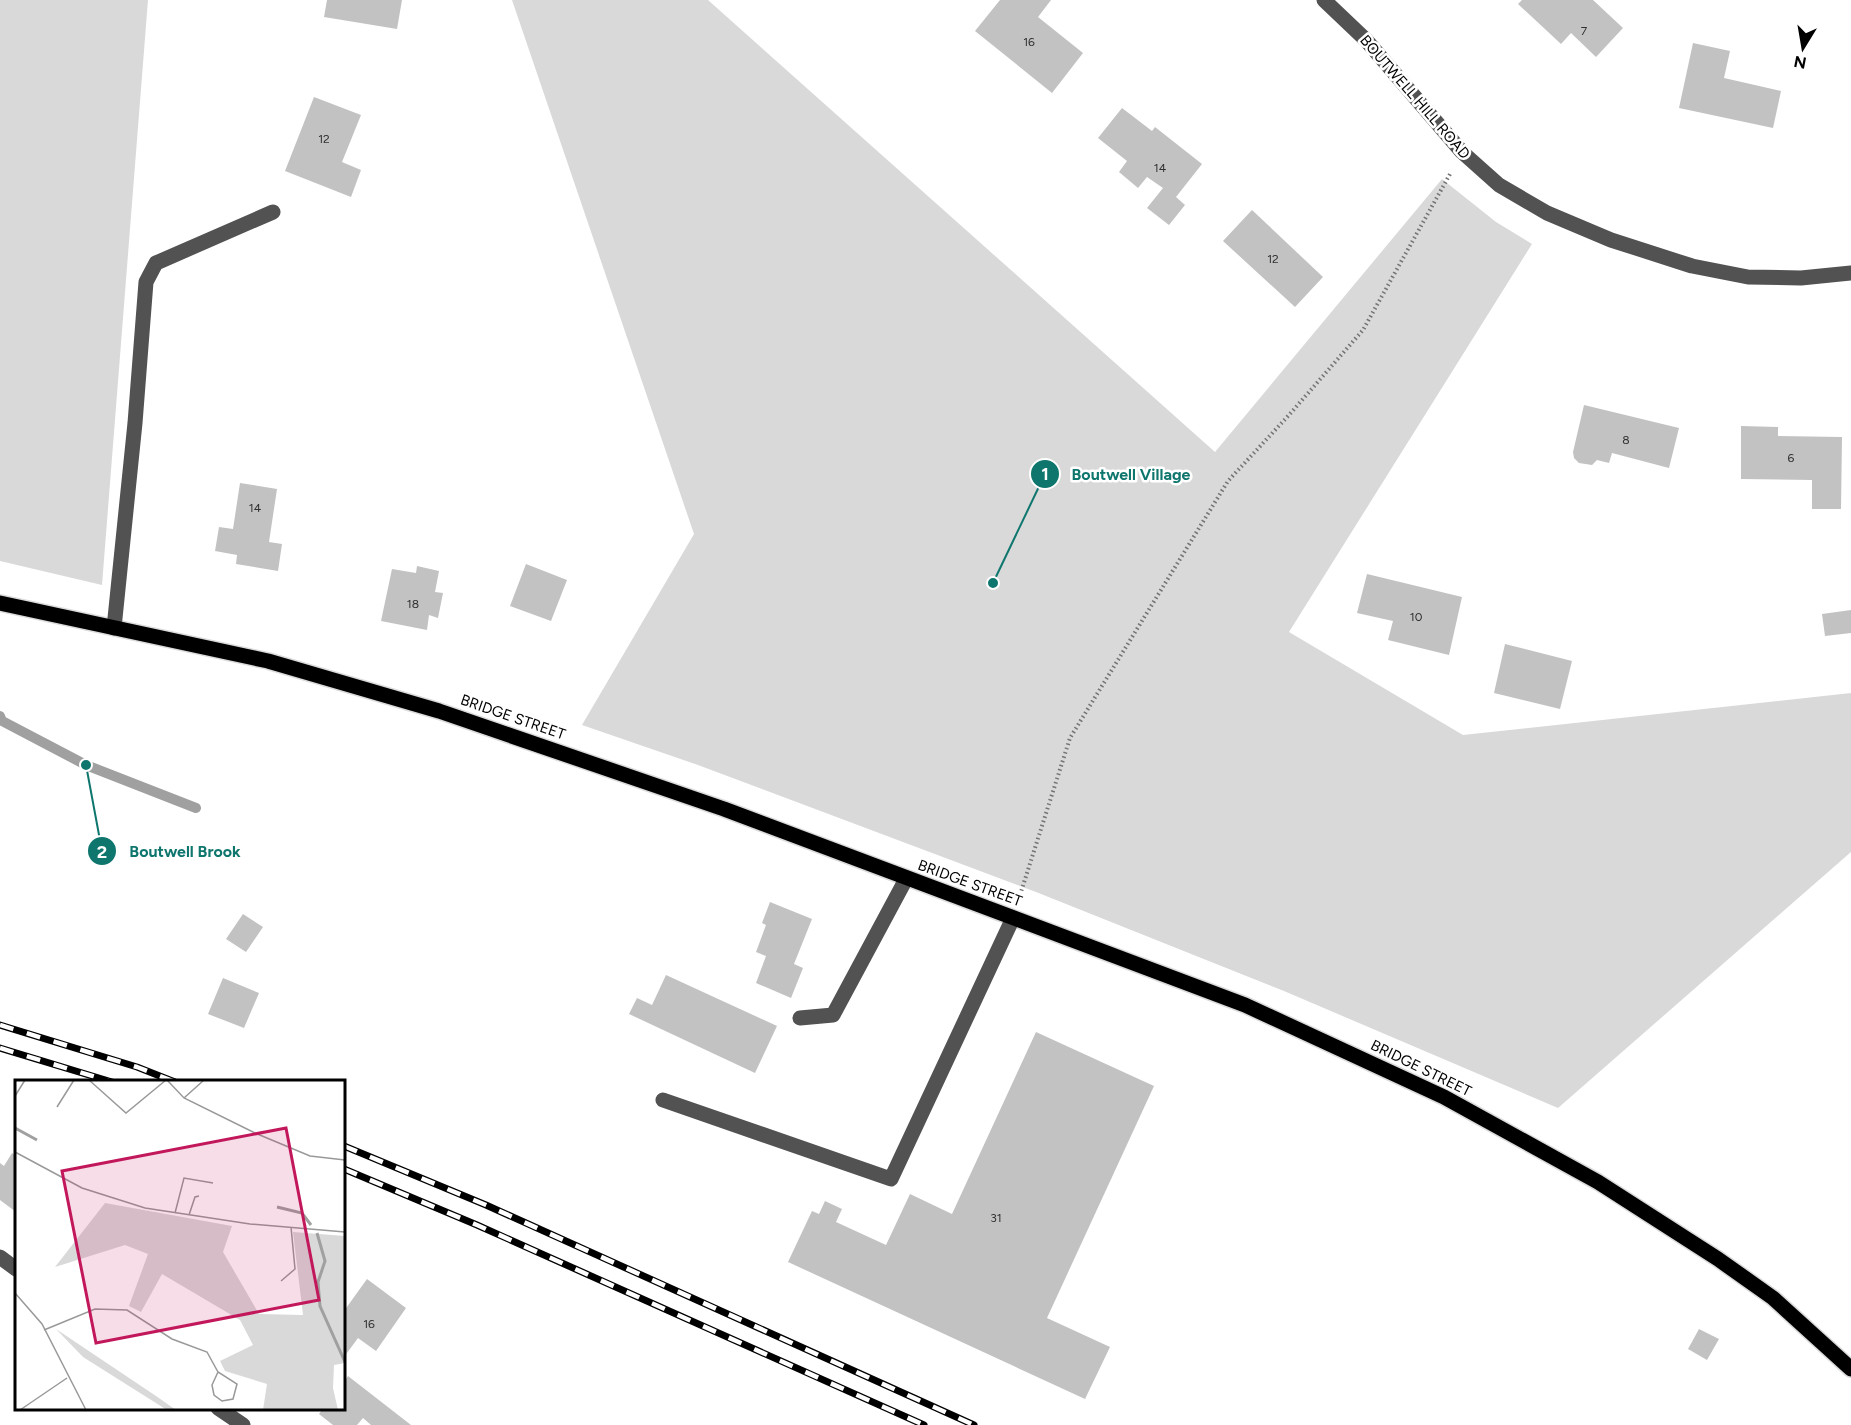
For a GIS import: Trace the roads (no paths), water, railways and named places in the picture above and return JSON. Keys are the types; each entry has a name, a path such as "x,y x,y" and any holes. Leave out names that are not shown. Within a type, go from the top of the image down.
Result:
{"main road":[{"name":"BRIDGE STREET","path":"0,603 268,661 439,711 724,809 1245,1005 1444,1097 1598,1182 1718,1259 1773,1298 1851,1369"}],"street":[{"name":"BOUTWELL HILL ROAD","path":"1324,0 1366,40 1462,152 1498,185 1547,213 1611,240 1692,266 1748,277 1801,278 1851,273"},
{"path":"114,628 135,423 146,282 156,263 273,212"},
{"path":"800,1018 833,1016 906,879"},
{"path":"663,1100 891,1179 1013,918"},
{"path":"0,1257 15,1268"},
{"path":"221,1410 243,1425"}],"waterway":[{"path":"0,716 2,721 86,765 196,808"}],"railway":[{"path":"0,1025 137,1067 170,1080"},
{"path":"0,1048 105,1080"},
{"path":"345,1146 486,1205 974,1425"},
{"path":"345,1169 477,1225 924,1425"}],"place":[{"name":"Boutwell Village","path":"993,583"},
{"name":"Boutwell Brook","path":"86,765"}]}
